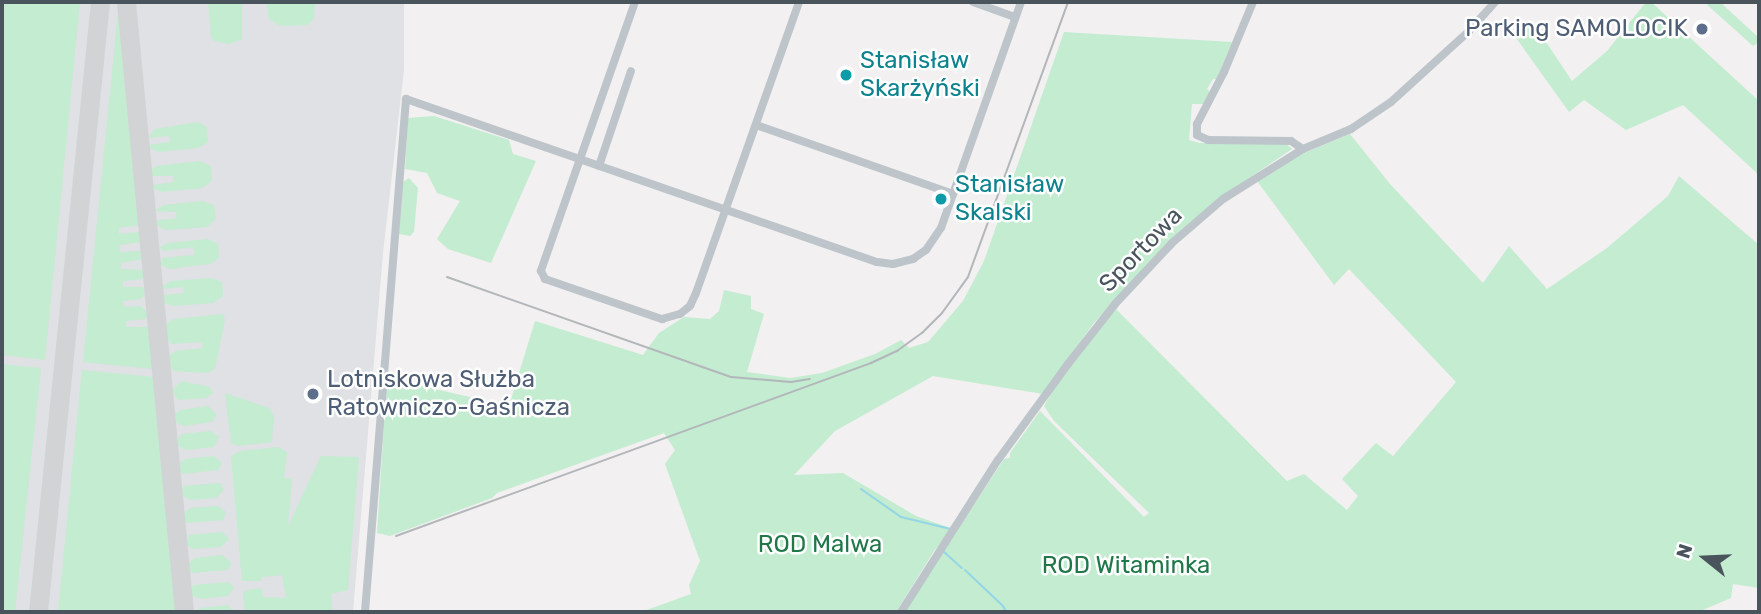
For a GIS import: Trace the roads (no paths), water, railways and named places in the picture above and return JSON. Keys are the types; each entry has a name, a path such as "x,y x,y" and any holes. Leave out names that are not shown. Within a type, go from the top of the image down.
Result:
{"street":[{"path":"635,2 541,271 545,279 662,319 680,314 690,306 799,2"},
{"path":"973,2 1015,16"},
{"path":"365,612 406,99 877,262 893,264 913,260 926,250 941,228 1021,2"},
{"path":"1253,2 1224,72 1197,124 1197,135 1208,140 1291,141 1303,149"},
{"name":"Sportowa","path":"901,612 998,460 1115,304 1200,216 1303,149 1351,129 1391,102 1459,41 1495,2"},
{"path":"599,166 631,71"},
{"path":"755,125 953,194"}],"waterway":[{"path":"861,489 901,517 951,529"},
{"path":"944,552 962,568"},
{"path":"965,570 1006,612"}],"railway":[{"path":"396,536 871,363 897,351 922,333 942,313 968,277 1068,2"},
{"path":"447,277 731,377 791,382 810,379"}],"place":[{"name":"Parking SAMOLOCIK","path":"1702,29"},
{"name":"Stanisław Skarżyński","path":"846,75"},
{"name":"Stanisław Skalski","path":"941,199"},
{"name":"Lotniskowa Służba Ratowniczo-Gaśnicza","path":"313,394"}],"park label":[{"name":"ROD Malwa","path":"820,545"},
{"name":"ROD Witaminka","path":"1126,566"}]}
